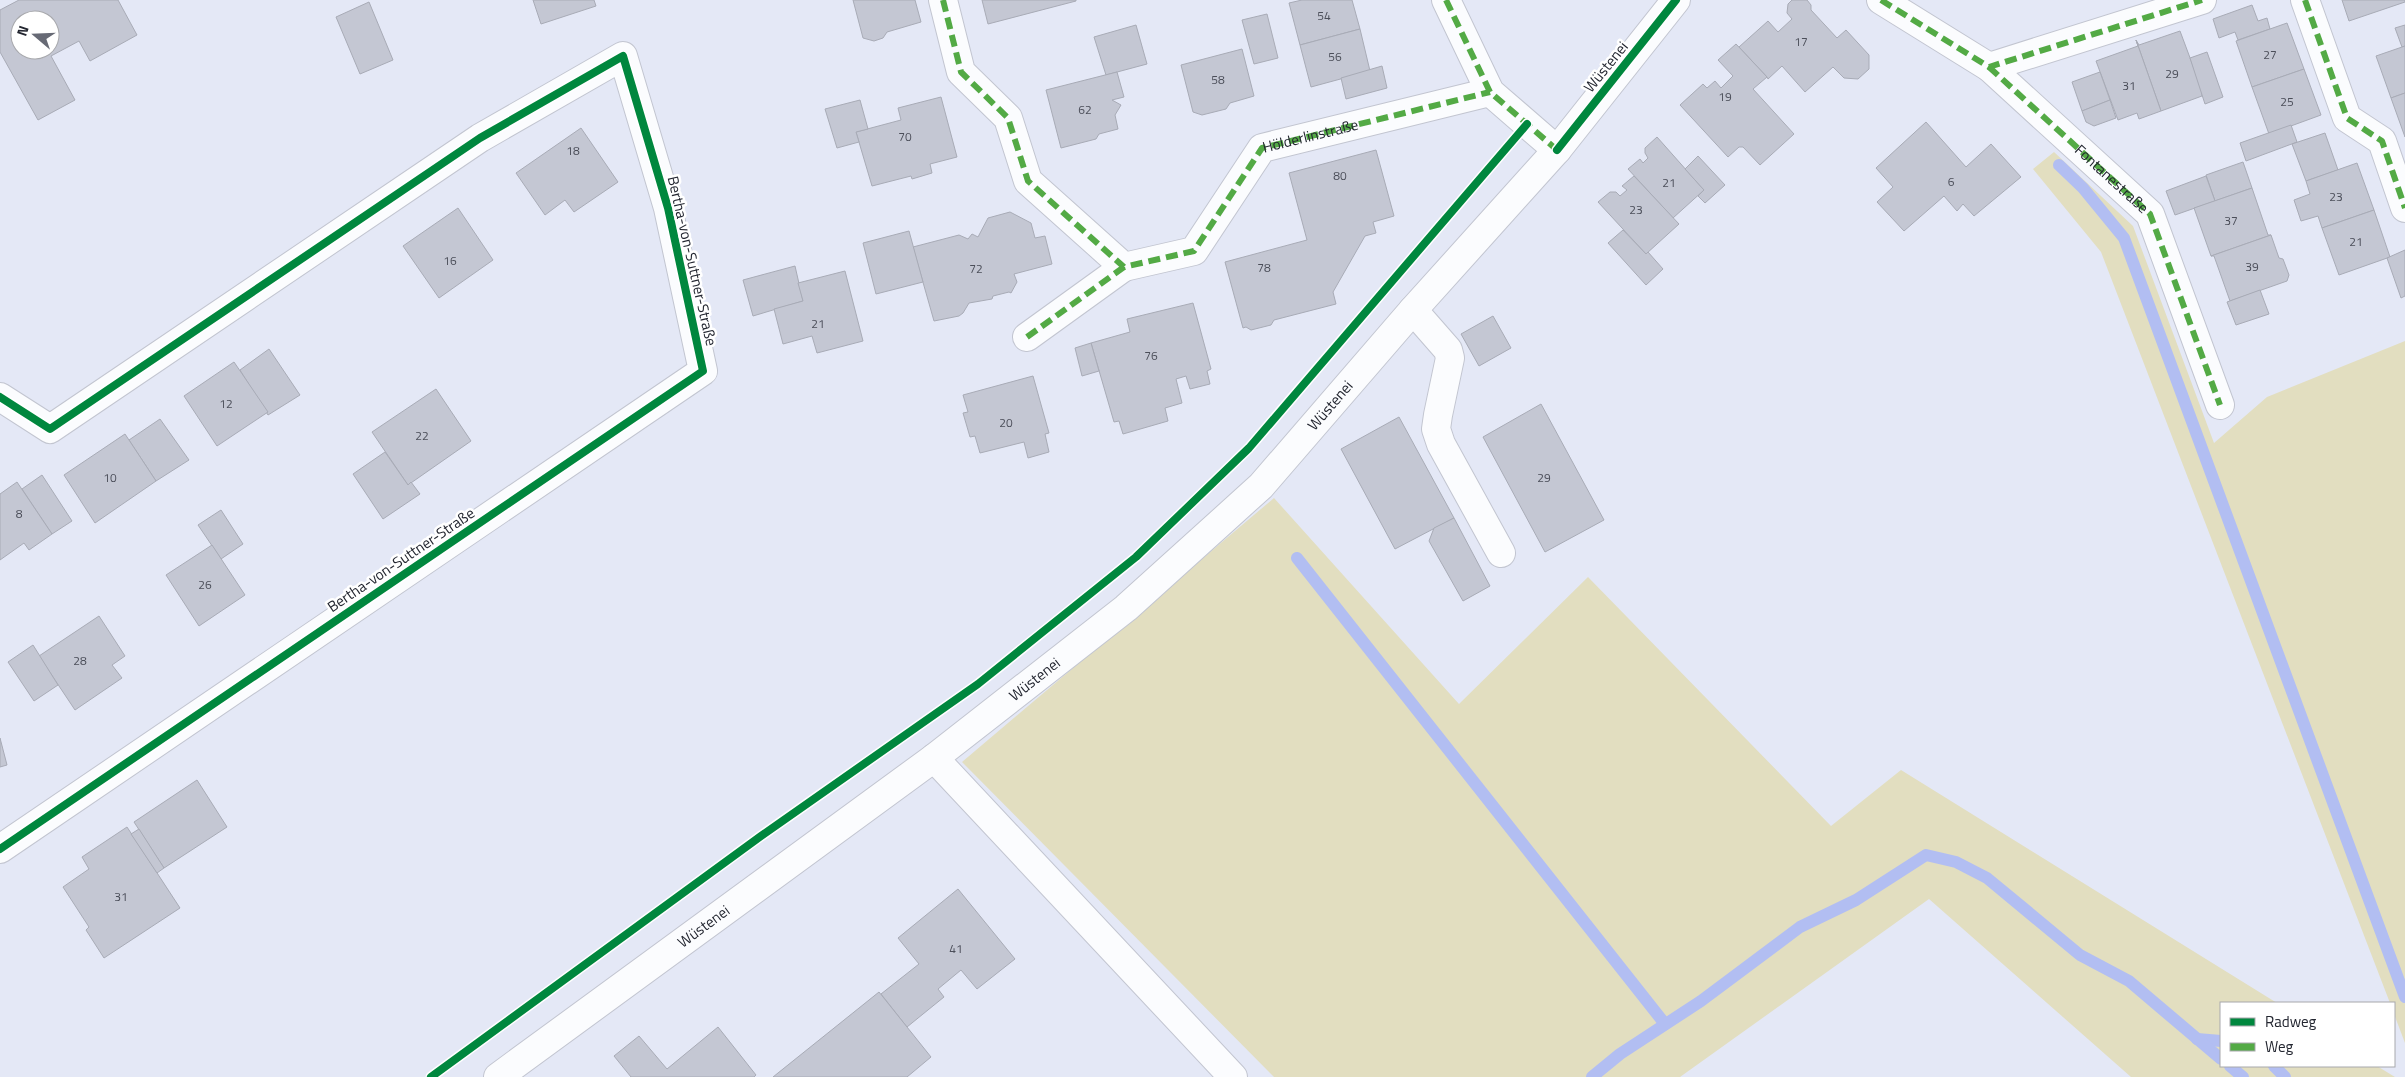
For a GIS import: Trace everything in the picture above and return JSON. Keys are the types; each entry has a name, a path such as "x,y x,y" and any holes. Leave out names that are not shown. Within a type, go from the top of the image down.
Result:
{"street":[{"path":"943,0 961,72 1008,118 1028,181 1124,267"},
{"path":"1446,0 1490,92 1557,150"},
{"name":"Wüstenei","path":"498,1077 934,758 1126,608 1261,486 1413,310 1557,150 1676,0"},
{"name":"Fontanestraße","path":"1881,0 1989,67 2150,214 2220,406"},
{"path":"1989,67 2202,0"},
{"path":"2305,0 2347,118 2382,142 2405,208"},
{"name":"Bertha-von-Suttner-Straße","path":"0,397 50,429 480,138 623,56 668,208 703,371 130,763 0,849"},
{"name":"Hölderlinstraße","path":"1027,337 1124,267 1194,251 1262,148 1490,92"},
{"path":"1413,310 1448,350 1450,358 1436,429 1441,444 1501,553"},
{"path":"934,758 1233,1077"}],"shaded area":[{"path":"2054,152 2133,226 2214,443 2267,397 2405,341 2405,1043 2395,1017 2395,1002 2390,1002 2101,252 2033,169"},
{"path":"1274,498 1459,704 1588,577 1831,826 1901,770 2275,1002 2220,1002 2220,1067 2379,1067 2395,1077 2131,1077 1929,899 1680,1077 1274,1077 962,762"}],"building":[{"path":"19,0 118,0 137,35 90,61 79,41 60,51 60,10 10,10 10,60 53,60 75,100 38,120 0,52 0,10"},
{"path":"533,0 594,0 596,6 541,24"},
{"path":"853,0 915,0 921,22 887,32 883,38 874,41 863,38"},
{"path":"982,0 1076,0 1076,1 988,24"},
{"path":"1302,0 1352,0 1360,29 1300,45 1289,3"},
{"path":"1792,0 1807,0 1811,5 1811,10 1837,38 1846,30 1869,55 1869,69 1858,79 1844,78 1833,67 1805,92 1782,66 1768,79 1739,47 1768,21 1778,32 1792,19 1787,13 1788,4"},
{"path":"2342,0 2405,0 2405,2 2349,21"},
{"path":"369,2 393,60 360,74 336,17"},
{"path":"2252,5 2258,21 2267,18 2270,29 2238,40 2235,32 2219,38 2213,19"},
{"path":"1267,14 1278,58 1254,64 1242,20"},
{"path":"2287,23 2304,69 2252,87 2236,41"},
{"path":"1136,25 1147,64 1106,75 1094,37"},
{"path":"2405,25 2405,46 2402,47 2395,28"},
{"path":"1360,29 1370,71 1311,87 1300,45"},
{"path":"2180,31 2202,90 2202,96 2161,111 2136,40 2139,45"},
{"path":"2136,40 2161,111 2139,119 2137,113 2118,120 2096,61 2138,46"},
{"path":"1736,44 1767,77 1753,89 1794,134 1760,165 1743,147 1739,147 1728,157 1680,105 1703,84 1707,88 1715,81 1721,88 1733,76 1718,60"},
{"path":"2405,46 2405,93 2391,98 2376,56"},
{"path":"1242,49 1254,96 1230,103 1226,109 1202,115 1193,112 1181,65"},
{"path":"2207,52 2223,97 2205,104 2190,58"},
{"path":"1382,66 1387,88 1346,99 1341,78"},
{"path":"2304,69 2321,115 2269,134 2252,87"},
{"path":"1117,72 1124,97 1112,100 1121,105 1115,115 1118,129 1099,134 1096,139 1061,148 1046,90"},
{"path":"2100,72 2110,100 2082,111 2072,82"},
{"path":"2405,93 2405,137 2391,98"},
{"path":"941,97 957,157 930,164 932,173 912,179 911,176 872,186 856,132 901,120 898,108"},
{"path":"860,100 868,129 856,132 859,142 837,148 825,109"},
{"path":"2110,100 2116,118 2094,126 2086,122 2082,111"},
{"path":"1926,122 1966,167 1991,144 2021,177 1974,216 1963,204 1957,211 1944,196 1904,231 1877,202 1893,187 1876,168"},
{"path":"2291,125 2297,142 2246,161 2240,143"},
{"path":"581,128 618,182 574,212 565,200 545,215 516,173"},
{"path":"2325,133 2338,170 2306,181 2292,144"},
{"path":"1657,137 1704,190 1673,218 1628,169 1640,159 1643,163 1648,158 1645,148"},
{"path":"1376,150 1394,216 1373,222 1376,233 1365,236 1333,292 1336,304 1274,320 1271,325 1251,330 1246,327 1243,328 1225,262 1307,240 1289,173"},
{"path":"1698,156 1725,185 1705,203 1698,196 1704,190 1685,169"},
{"path":"2243,162 2252,188 2215,201 2206,175"},
{"path":"2357,163 2374,210 2322,228 2318,216 2301,221 2294,200 2310,194 2306,181"},
{"path":"1634,176 1679,224 1646,254 1598,202 1610,192 1616,192 1620,196 1627,190 1622,186"},
{"path":"2206,176 2215,201 2175,215 2166,191"},
{"path":"2252,188 2268,235 2271,235 2211,256 2194,208"},
{"path":"458,208 493,260 439,298 403,246"},
{"path":"2374,210 2390,257 2339,275 2322,228"},
{"path":"1010,212 1031,223 1035,238 1045,236 1052,264 1014,274 1017,282 1011,293 969,303 959,316 934,321 913,247 959,235 968,239 972,234 978,237 988,218"},
{"path":"1623,230 1646,254 1648,252 1663,269 1646,285 1608,243"},
{"path":"909,231 923,282 876,294 863,243"},
{"path":"2271,235 2279,258 2283,259 2289,275 2287,281 2230,301 2214,256 2211,256"},
{"path":"2405,250 2405,296 2401,298 2387,258"},
{"path":"795,266 803,301 753,316 743,280"},
{"path":"845,271 863,341 817,353 812,336 783,344 774,309 803,301 798,283"},
{"path":"2260,290 2269,314 2236,325 2227,302"},
{"path":"1193,303 1211,369 1207,371 1210,384 1190,389 1186,376 1176,379 1182,403 1165,408 1168,421 1123,434 1119,421 1114,422 1091,343 1130,332 1127,319"},
{"path":"1493,316 1511,348 1479,366 1461,334"},
{"path":"1091,343 1099,371 1082,376 1075,348"},
{"path":"269,349 300,395 268,415 240,370"},
{"path":"234,362 268,412 217,446 184,396"},
{"path":"1033,376 1049,433 1045,434 1049,452 1028,458 1024,442 980,453 975,436 970,437 963,413 968,412 963,395"},
{"path":"436,389 471,441 408,485 372,432"},
{"path":"1541,404 1604,520 1545,552 1483,437"},
{"path":"1399,417 1454,518 1395,549 1341,449"},
{"path":"160,419 189,460 156,481 129,440"},
{"path":"125,434 156,481 95,523 64,475"},
{"path":"385,452 408,485 411,482 420,494 383,519 353,474"},
{"path":"42,475 72,521 52,534 22,489"},
{"path":"17,482 52,534 29,550 24,543 0,560 0,494"},
{"path":"221,510 243,544 221,559 198,525"},
{"path":"1454,518 1490,586 1463,601 1429,541 1434,528"},
{"path":"212,545 245,595 199,626 166,575"},
{"path":"99,616 125,656 112,665 122,678 75,710 39,656"},
{"path":"33,645 58,685 34,701 8,662"},
{"path":"0,738 7,765 0,767"},
{"path":"197,780 227,827 164,868 134,822"},
{"path":"127,827 180,908 104,958 86,930 89,927 63,887 89,869 82,857"},
{"path":"139,829 164,868 157,873 131,834"},
{"path":"958,889 1015,959 977,989 961,970 938,989 944,997 907,1027 881,994 919,964 898,938"},
{"path":"879,992 931,1057 907,1077 773,1077"},
{"path":"718,1027 756,1075 754,1077 631,1077 614,1056 639,1036 667,1069"}],"waterway":[{"path":"2059,165 2083,188 2124,238 2405,997"},
{"path":"1297,558 1665,1024"},
{"path":"1592,1077 1620,1054 1701,1001 1800,927 1856,900 1926,855 1956,862 1987,878 2080,955 2129,981 2220,1058"},
{"path":"2197,1039 2220,1041"},
{"path":"2231,1067 2243,1077"},
{"path":"2275,1067 2285,1077"}],"marked path":[{"path":"943,0 961,72 1008,118 1028,181 1124,267 1194,251 1262,148 1490,92"},
{"path":"1446,0 1490,92 1557,150"},
{"path":"1881,0 1989,67 2202,0"},
{"path":"2305,0 2347,118 2382,141 2405,208"},
{"path":"1989,67 2150,214 2220,405"},
{"path":"1027,337 1124,267"}],"cycle path":[{"path":"1557,150 1676,0"},
{"path":"0,397 50,429 480,138 623,56 668,208 703,371 0,849"},
{"path":"431,1077 761,836 978,684 1136,557 1249,448 1527,124"}]}
